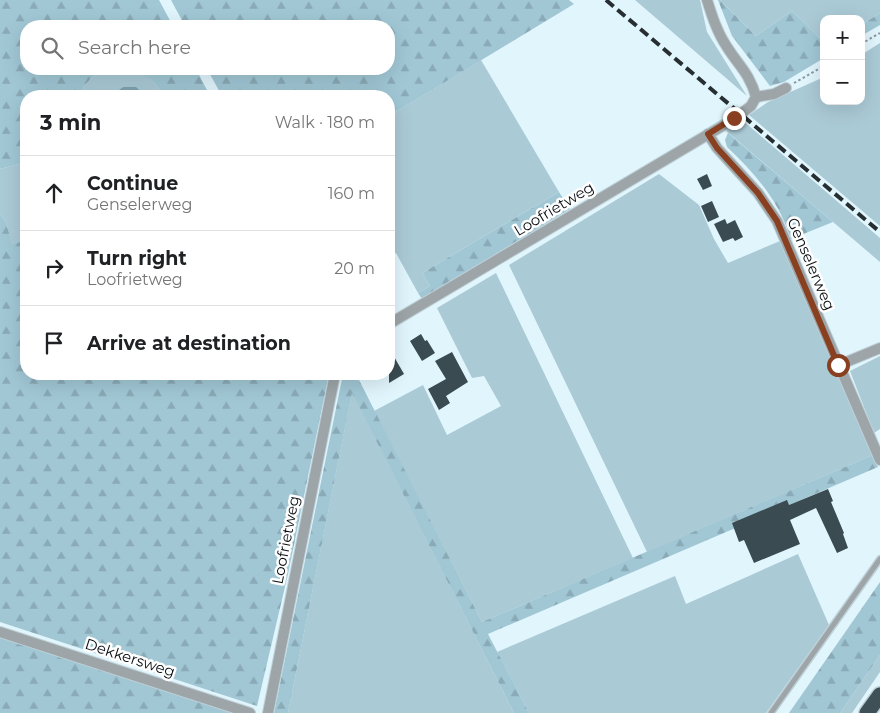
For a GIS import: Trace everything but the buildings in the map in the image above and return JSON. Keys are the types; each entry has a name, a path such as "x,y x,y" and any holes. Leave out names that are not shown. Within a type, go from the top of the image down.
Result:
{"highway":[{"path":"868,713 880,695"}],"street":[{"path":"707,0 718,30 730,52 747,74 756,97 774,94 786,88"},
{"name":"Loofrietweg","path":"395,320 734,118 751,106 756,97"},
{"name":"Genselerweg","path":"708,134 717,148 758,193 777,221 880,460"},
{"path":"838,365 880,348"},
{"name":"Loofrietweg","path":"268,713 333,380"},
{"name":"Dekkersweg","path":"0,632 250,713"}],"lane":[{"path":"771,713 880,559"}],"path":[{"path":"865,41 880,32"},
{"path":"786,88 820,68"}],"shaded area":[{"path":"635,0 700,0 707,32 747,96"},
{"path":"720,0 880,0 880,13 865,22 865,15 820,15 820,38 792,11 756,36"},
{"path":"880,43 880,226 749,115 768,102 820,79 820,105 865,105 865,52"},
{"path":"481,60 559,192 422,273 430,286 418,293 395,253 395,112"},
{"path":"97,75 144,75 160,90 139,90 135,87 123,87 119,90 83,90"},
{"path":"741,119 880,238 880,262 725,130"},
{"path":"20,164 20,243 12,245 6,222 0,214 0,169"},
{"path":"659,174 699,205 714,239 728,263 780,241 873,455 647,552 509,265"},
{"path":"496,273 633,558 482,622 374,411 423,385 447,435 501,406 484,376 472,378 437,308"},
{"path":"880,356 880,429 874,433 850,371"},
{"path":"352,392 514,713 288,713"},
{"path":"798,554 829,625 766,713 529,713 497,652 675,576 686,604"},
{"path":"880,655 880,672 852,713 840,713"}],"green space":[{"path":"0,0 159,0 170,20 20,20 20,75 97,75 83,90 20,90 20,164 0,169"},
{"path":"171,0 569,0 574,4 395,112 395,90 219,90 210,75 395,75 395,20 182,20"},
{"path":"718,0 756,36 792,11 820,38 820,60 784,82 770,86 732,36"},
{"path":"880,13 880,25 865,34 865,22"},
{"path":"142,75 199,75 207,90 160,90 151,80"},
{"path":"728,133 833,222 791,239 779,211 766,190 727,147 725,140"},
{"path":"559,192 570,209 422,299 418,293 430,286 422,273"},
{"path":"0,214 6,222 12,244 20,242 20,380 328,380 288,574 257,706 0,622"},
{"path":"342,380 359,380 482,622 873,455 878,467 488,634 529,713 514,713 352,393 288,713 274,713"},
{"path":"880,582 880,655 840,713 789,713"},
{"path":"0,636 235,713 0,713"}],"water":[{"path":"123,87 136,87 139,90 119,90"}],"railway":[{"path":"606,0 880,232"}],"route":[{"path":"734,118 708,134 717,148 758,193 777,221 838,365"}]}
